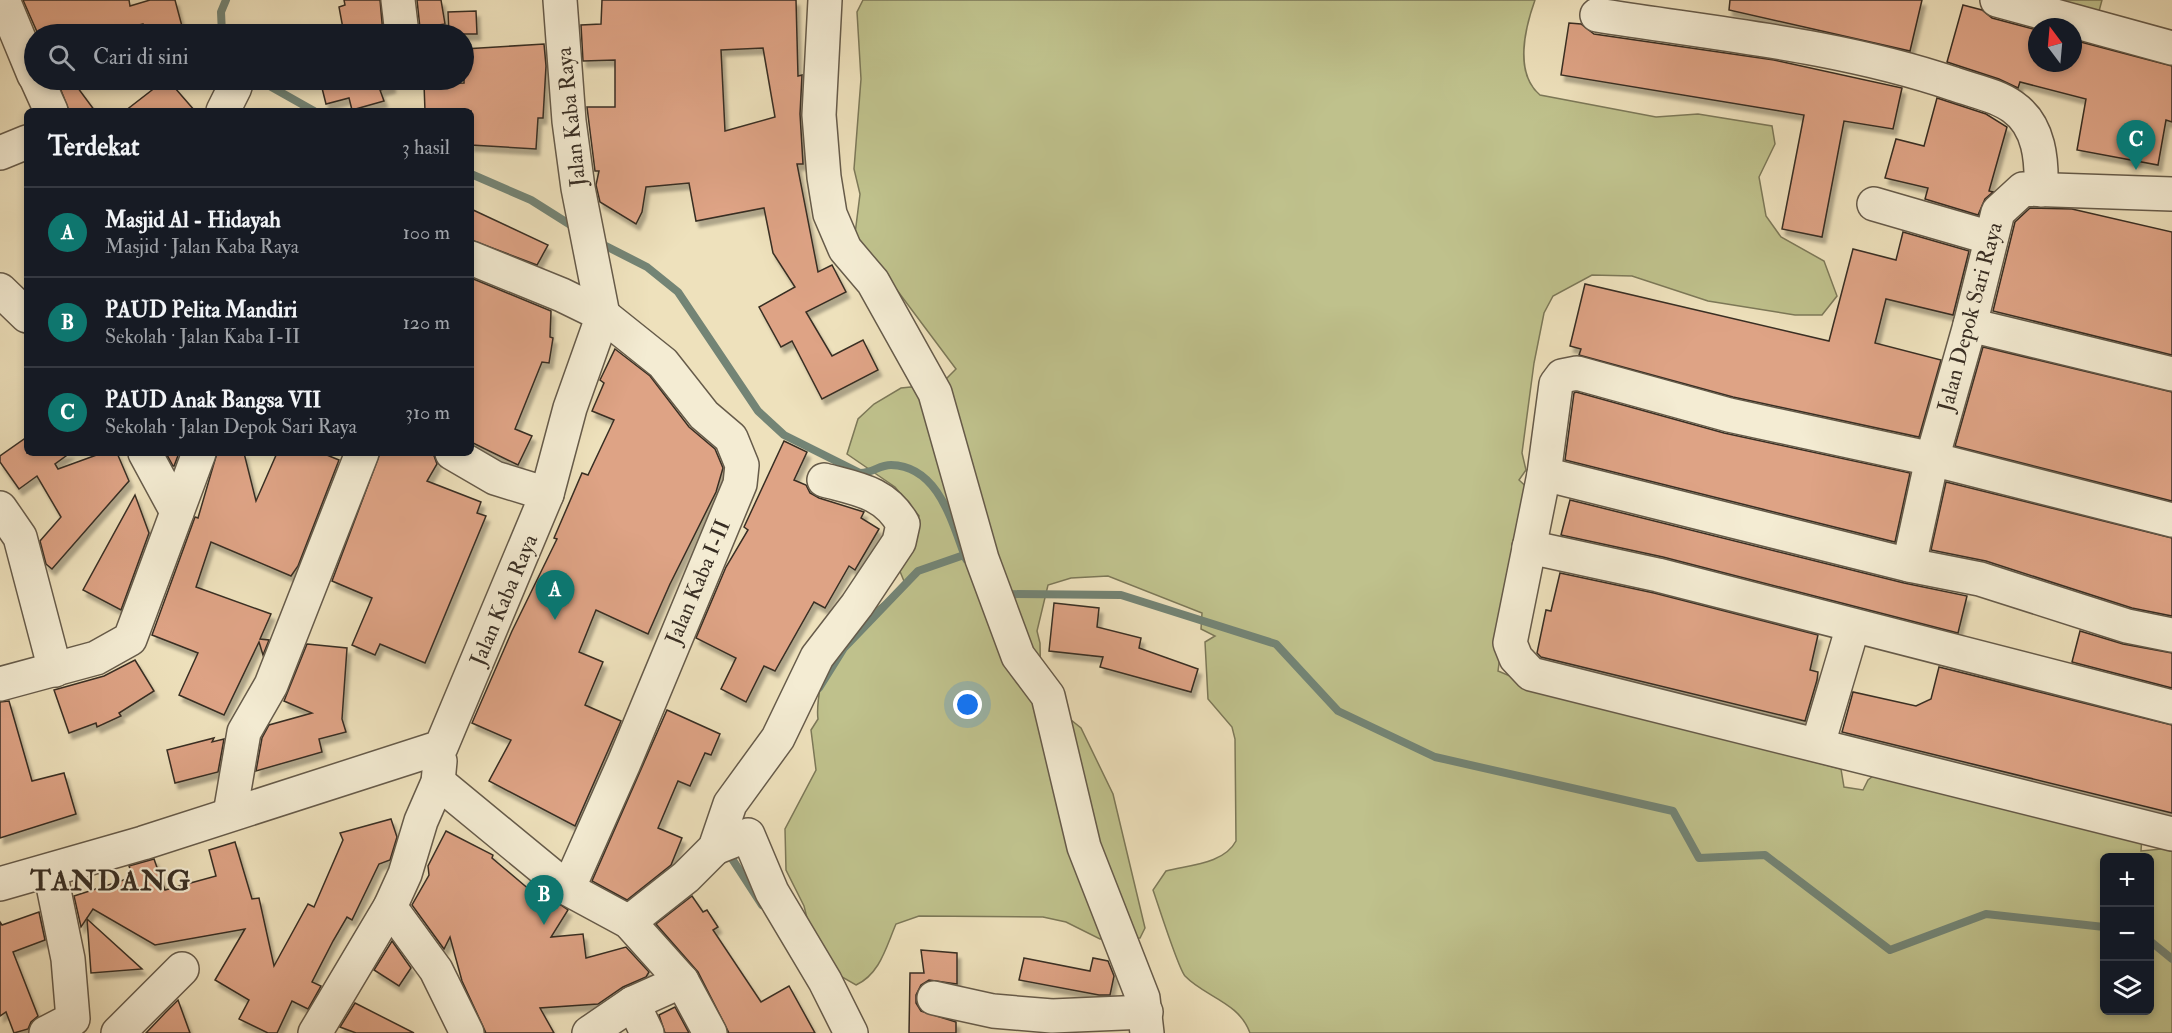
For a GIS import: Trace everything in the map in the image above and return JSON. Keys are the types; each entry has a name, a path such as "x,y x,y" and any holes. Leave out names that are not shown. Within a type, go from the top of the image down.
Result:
{"street":[{"path":"3,0 9,44 24,63"},
{"path":"398,0 401,24"},
{"name":"Jalan Kaba Raya","path":"315,1033 390,907 405,873 421,821 438,782 441,747 548,494 570,408 603,315 578,188 569,121 560,0"},
{"path":"825,0 819,115 824,177 830,214 845,249 873,282 935,393 982,559 1018,656 1048,696 1084,847 1147,1023 993,1011 934,998"},
{"path":"2016,2 2172,48"},
{"path":"1597,15 1835,53 1913,70 1999,100 2014,108 2035,136 2042,156 2042,190"},
{"path":"42,90 50,108"},
{"path":"224,108 234,90"},
{"path":"0,153 24,143"},
{"name":"Jalan Depok Sari Raya","path":"1909,565 1932,459 1970,325 1998,212 2023,189 2172,194"},
{"path":"1875,204 1992,238"},
{"name":"Jalan Kaba I-II","path":"474,259 562,295 603,315 663,363 704,415 731,438 742,465 740,484 624,763 568,889"},
{"path":"0,290 24,313"},
{"path":"1970,325 2172,374"},
{"path":"2172,520 1932,459 1729,415 1576,373 1568,374 1556,384 1544,474 1510,643 1516,658 1531,674 2172,834"},
{"path":"147,456 177,513"},
{"path":"0,684 96,658 130,639 198,456"},
{"path":"230,814 244,732 271,685 361,456"},
{"path":"457,456 495,478 548,494"},
{"path":"1544,474 1909,565 1980,579 2127,626 2172,635"},
{"path":"724,845 730,804 778,738 817,657 899,542 903,524 896,512 877,495 824,480"},
{"path":"0,508 20,537 55,670"},
{"path":"1529,548 1658,575 2172,707"},
{"path":"1818,744 1853,626"},
{"path":"0,884 50,872 441,747"},
{"path":"438,782 568,889 629,922 682,981 710,1033"},
{"path":"629,922 724,845 748,835 772,892 825,981 851,1033"},
{"path":"50,872 68,958 65,1029"},
{"path":"390,907 436,970 467,1033"},
{"path":"118,1033 182,969"},
{"path":"589,1033 633,1003 682,981"},
{"path":"633,1003 647,1033"}],"green space":[{"path":"863,0 1535,0 1525,37 1524,63 1532,86 1540,95 1656,117 1698,114 1772,126 1775,144 1759,177 1766,216 1781,237 1824,261 1837,296 1822,315 1795,315 1708,301 1632,276 1592,275 1553,296 1544,313 1534,363 1522,453 1526,470 1519,480 1532,492 1498,671 1548,692 1841,769 1844,787 1863,790 1868,780 1878,772 2142,836 2141,851 2172,848 2172,1033 1250,1033 1238,1014 1185,976 1173,949 1153,890 1166,871 1215,859 1230,849 1236,841 1235,739 1232,727 1208,699 1205,642 1215,636 1201,629 1202,613 1108,576 1071,578 1048,585 1037,631 1040,643 1041,696 1081,728 1113,794 1145,928 1140,938 1100,939 1066,922 1043,917 919,916 896,924 877,967 864,980 856,985 835,973 810,930 804,906 786,870 785,829 816,770 811,730 818,719 821,684 828,656 846,633 906,586 899,569 919,516 895,487 847,454 858,419 874,404 901,388 941,384 956,369 855,234 860,194 854,169 861,79 857,12"},
{"path":"2027,0 2102,0 2095,26 2082,21 2082,18 2074,18"}],"building":[{"path":"23,0 129,0 130,6 150,0 175,0 181,24 143,24 34,24"},
{"path":"344,0 380,0 382,24 342,24 339,7 345,5"},
{"path":"417,0 441,0 445,24 420,24"},
{"path":"602,0 796,0 798,76 802,75 800,114 803,164 797,164 818,272 832,265 846,292 806,312 832,356 863,340 878,370 822,399 792,341 781,347 759,307 795,287 773,253 764,208 696,221 689,183 646,187 642,212 636,224 600,202 596,185 599,171 595,171 587,107 615,107 615,60 583,61 581,25 601,24","holes":["763,48 775,117 725,131 721,50"]},
{"path":"1730,0 1922,0 1910,51 1729,10"},
{"path":"1963,5 1982,10 1992,18 2028,28 2028,72 2082,72 2082,42 2172,66 2172,122 2166,120 2158,165 2077,150 2086,99 2020,82 2018,88 1999,79 1947,62"},
{"path":"476,11 477,34 474,34 474,24 449,24 448,12"},
{"path":"1569,23 1581,24 1594,34 1774,60 1902,88 1893,129 1844,121 1822,237 1782,229 1804,115 1561,75"},
{"path":"544,44 546,66 543,118 538,118 536,149 474,145 474,108 425,108 424,90 474,90 474,48"},
{"path":"61,90 79,90 93,108 68,108"},
{"path":"152,90 177,90 192,108 129,108"},
{"path":"322,90 380,90 384,101 359,108 352,108 349,98 326,104"},
{"path":"1937,98 1986,114 2007,127 1989,191 1993,192 1985,199 1978,215 1925,199 1928,188 1885,178 1896,139 1924,146"},
{"path":"2030,208 2072,209 2172,232 2172,355 1993,311 2015,222"},
{"path":"474,210 548,245 537,265 474,241"},
{"path":"1903,232 1969,251 1953,315 1886,299 1875,343 1941,360 1919,437 1733,397 1579,355 1581,349 1570,346 1585,284 1829,341 1853,249 1896,260"},
{"path":"474,279 551,311 550,337 553,338 549,363 542,362 515,429 532,436 518,465 474,443"},
{"path":"1983,347 2172,392 2172,501 1955,446"},
{"path":"615,349 650,376 689,427 715,449 723,468 716,492 648,634 596,610 579,652 603,662 585,705 621,721 575,826 489,781 511,740 472,723 512,631 557,539 554,538 582,473 588,475 614,420 592,411 604,383 600,380"},
{"path":"1574,393 1724,433 1910,473 1895,542 1565,460"},
{"path":"24,439 24,456 66,456 55,464 58,469 94,456 118,456 129,481 52,569 46,564 40,541 61,517 37,476 19,489 0,462 0,456"},
{"path":"784,441 807,452 794,480 806,485 810,493 819,498 864,512 861,518 879,529 855,570 849,566 825,608 814,602 775,671 764,666 746,702 721,689 736,658 696,638 726,567 748,530 744,527"},
{"path":"168,456 178,456 173,466"},
{"path":"216,456 245,456 256,501 276,456 329,456 339,460 298,566 291,576 211,542 196,587 271,614 260,639 269,640 263,655 259,642 224,715 179,695 198,653 152,635 195,517 198,518"},
{"path":"379,456 434,456 437,464 427,481 481,502 477,513 486,516 425,663 380,644 375,655 352,645 372,598 332,581"},
{"path":"1946,482 2172,538 2172,616 2132,608 1986,561 1931,550"},
{"path":"135,495 149,533 121,610 83,590"},
{"path":"1570,500 1904,583 1967,596 1958,633 1663,557 1561,535"},
{"path":"1560,573 1654,593 1818,635 1810,670 1818,672 1817,680 1805,721 1541,657 1537,653 1546,610 1551,611"},
{"path":"1054,603 1099,608 1097,627 1141,638 1139,648 1198,669 1191,692 1100,667 1103,657 1049,651"},
{"path":"2080,631 2123,644 2172,653 2172,688 2072,662"},
{"path":"307,644 347,648 342,719 346,732 319,739 322,752 256,771 262,738 269,725 312,713 284,701"},
{"path":"135,660 154,691 119,713 121,716 97,727 96,723 69,733 54,690 104,676"},
{"path":"1939,667 2172,725 2172,813 1842,732 1853,692 1916,706 1931,699"},
{"path":"9,701 32,781 64,773 76,814 0,838 0,702"},
{"path":"667,710 720,734 711,755 705,753 690,786 678,781 658,828 682,838 671,865 627,900 592,881"},
{"path":"214,738 212,742 224,739 218,772 175,783 167,750"},
{"path":"391,819 397,837 390,860 379,864 352,920 347,917 333,941 312,982 321,986 308,1009 292,1001 277,1033 268,1033 239,1019 249,1000 215,980 245,929 155,945 93,909 81,927 74,896 133,877 129,866 154,859 165,890 216,876 209,850 235,842 252,899 259,898 274,966 308,904 314,907 343,840 340,833"},
{"path":"446,831 493,855 492,858 544,902 548,896 568,910 551,937 583,934 586,958 626,947 649,972 646,977 623,987 598,1004 540,1008 554,1033 486,1033 462,981 450,937 444,949 412,905 429,875 428,866"},
{"path":"692,896 703,912 707,910 718,927 713,930 761,1002 789,986 815,1033 729,1033 698,972 656,924"},
{"path":"39,912 45,940 13,952 38,1016 31,1022 28,1029 14,1033 6,1012 0,1016 0,922 2,925"},
{"path":"87,919 142,969 91,973"},
{"path":"392,941 411,968 399,986 374,970"},
{"path":"921,950 957,953 957,984 929,980 921,985 916,995 916,1003 921,1011 956,1022 956,1033 909,1033 910,973 924,973"},
{"path":"1024,958 1090,971 1093,958 1108,961 1114,976 1110,995 1019,980"},
{"path":"178,1000 190,1033 146,1033 165,1013"},
{"path":"355,1003 414,1033 356,1033 340,1027"},
{"path":"675,1007 689,1033 665,1033 659,1015"}],"waterway":[{"path":"222,24 221,12 226,0"},
{"path":"277,90 309,108"},
{"path":"474,175 531,200 577,229"},
{"path":"598,242 647,267 678,292 758,411 784,435 860,473 891,465 907,468 921,475 941,499 966,559"},
{"path":"819,688 844,648 918,571 964,555"},
{"path":"1002,594 1121,595 1276,644 1338,711 1435,757 1673,811 1699,858 1765,855 1890,950 1986,914 2100,927"},
{"path":"727,851 762,905"},
{"path":"2154,944 2172,959"}],"place":[{"name":"PAUD Anak Bangsa VII","path":"2136,170"},
{"name":"Masjid Al - Hidayah","path":"555,620"},
{"name":"PAUD Pelita Mandiri","path":"544,925"}],"district":[{"name":"TANDANG","path":"111,881"}]}
